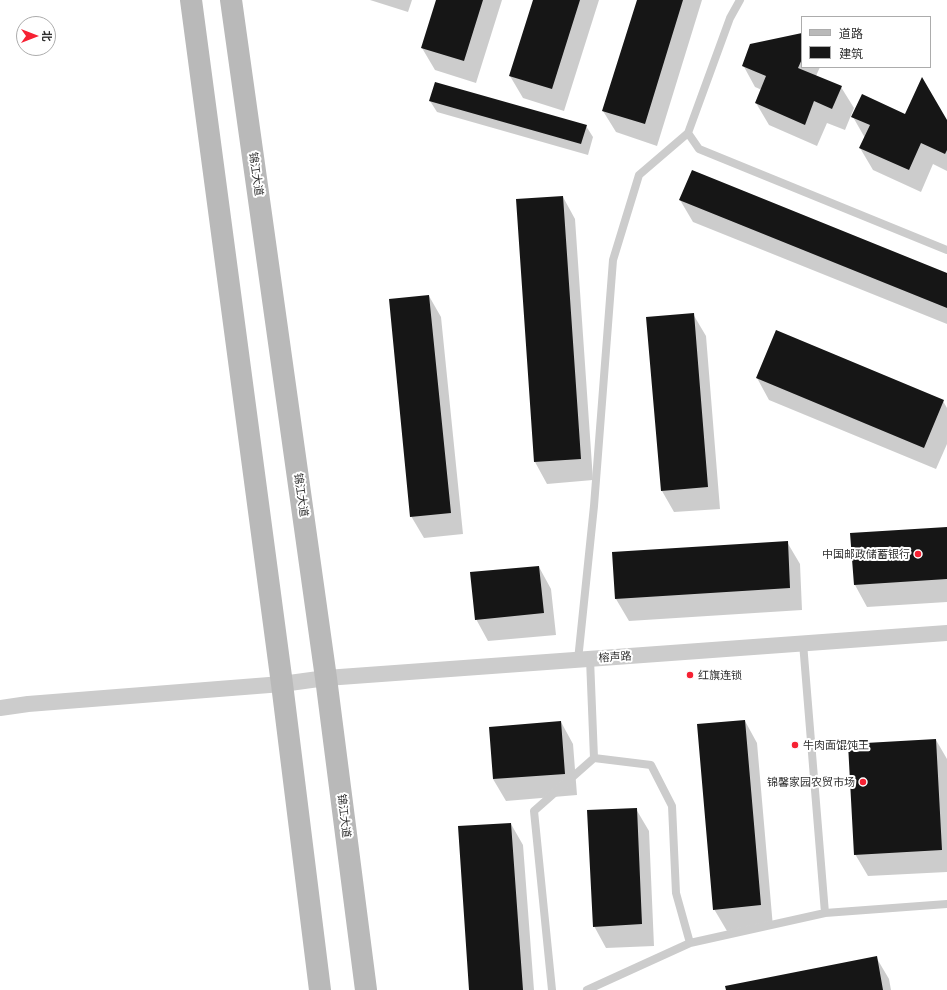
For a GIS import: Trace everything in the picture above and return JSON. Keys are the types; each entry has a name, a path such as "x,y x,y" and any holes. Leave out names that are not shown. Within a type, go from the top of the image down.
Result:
{"main road":[{"path":"191,0 282,684 320,990"},
{"name":"锦江大道","path":"231,0 326,678 366,990"}],"street":[{"name":"榕声路","path":"0,708 36,703 282,684 326,678 947,633"}],"lane":[{"path":"594,758 584,659 613,260 639,175 688,133 730,18 740,0"},
{"path":"688,133 699,149 947,250"},
{"path":"803,643 825,913"},
{"path":"552,990 534,811 594,758 651,765 672,806 676,893 690,943"},
{"path":"587,990 690,943 825,913 947,904"}],"building":[{"path":"436,0 483,0 464,61 421,48"},
{"path":"533,0 580,0 552,89 509,76"},
{"path":"637,0 683,0 645,124 602,111"},
{"path":"801,33 801,61 798,68 842,86 832,109 814,101 805,125 755,103 766,76 742,66 750,44"},
{"path":"922,77 947,120 947,150 945,154 921,143 909,170 859,148 870,125 851,117 862,94 905,114"},
{"path":"435,82 587,125 581,144 429,101"},
{"path":"692,170 947,273 947,308 679,200"},
{"path":"563,196 581,459 534,462 516,199"},
{"path":"429,295 451,513 410,517 389,299"},
{"path":"694,313 708,487 661,491 646,317"},
{"path":"776,330 944,400 924,448 756,378"},
{"path":"947,527 947,579 854,585 850,533"},
{"path":"788,541 790,588 615,599 612,552"},
{"path":"539,566 544,613 475,620 470,572"},
{"path":"745,720 761,905 713,910 697,724"},
{"path":"561,721 565,774 493,779 489,727"},
{"path":"936,739 942,850 854,855 848,744"},
{"path":"637,808 642,924 593,927 587,810"},
{"path":"511,823 523,990 469,990 458,826"},
{"path":"877,956 883,990 726,990 725,986"}],"place":[{"name":"中国邮政储蓄银行","path":"918,554"},
{"name":"红旗连锁","path":"690,675"},
{"name":"牛肉面馄饨王","path":"795,745"},
{"name":"锦馨家园农贸市场","path":"863,782"}]}
